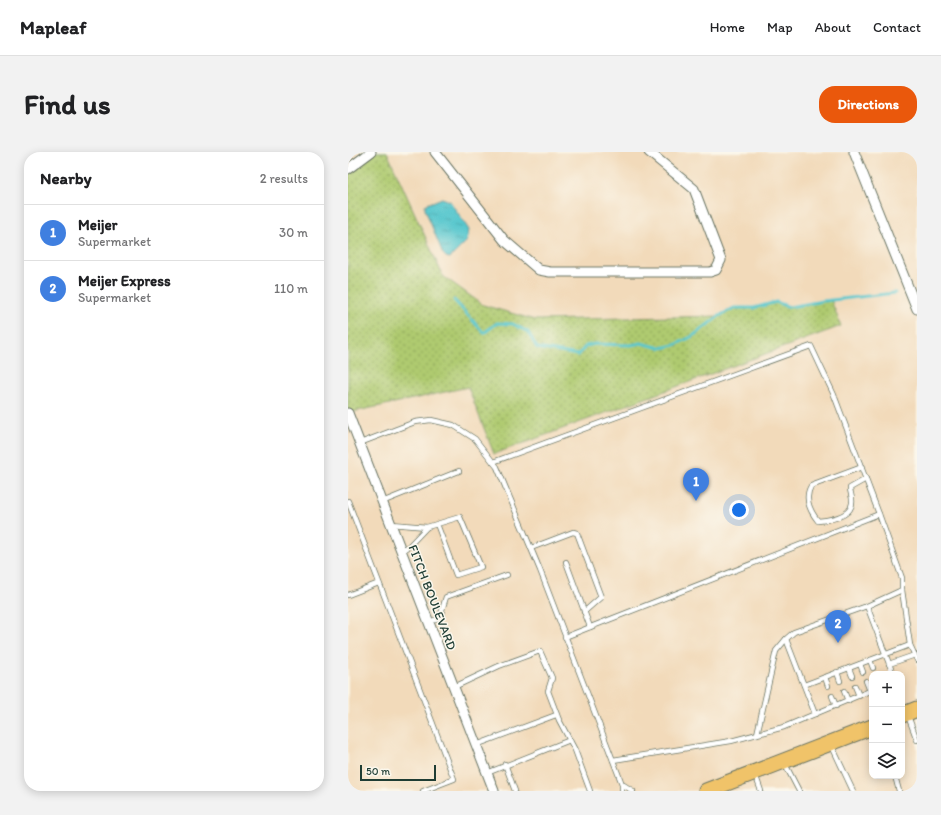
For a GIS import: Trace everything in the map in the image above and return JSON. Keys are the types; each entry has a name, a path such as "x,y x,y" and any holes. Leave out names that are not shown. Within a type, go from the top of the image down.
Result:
{"main road":[{"path":"706,791 869,728"}],"street":[{"path":"348,170 371,152"},
{"path":"435,152 492,227 504,240 539,270 550,272 710,272 716,270 720,265 721,260 694,189 649,152"},
{"path":"854,152 917,309"},
{"name":"FITCH BOULEVARD","path":"348,413 494,791"}],"lane":[{"path":"493,462 811,346 834,396 862,467 902,578 902,590 910,645 917,660"},
{"path":"360,443 415,422 431,420 453,425 475,438 497,467 531,548 613,760 622,784 622,791"},
{"path":"862,467 811,486 807,493 807,499 814,517 818,521 847,513 853,502 850,488 866,479"},
{"path":"382,502 459,471"},
{"path":"348,501 454,779 423,791"},
{"path":"565,637 880,514"},
{"path":"391,524 427,527 460,517 481,567 456,576 437,524"},
{"path":"401,551 409,546 427,527"},
{"path":"531,548 573,532 577,533 601,597 584,612"},
{"path":"566,562 590,627"},
{"path":"429,622 441,618 446,597 507,574"},
{"path":"348,595 379,583"},
{"path":"757,734 776,651 786,638 794,632 868,606 902,590"},
{"path":"868,606 892,671"},
{"path":"786,638 815,714"},
{"path":"804,685 910,645"},
{"path":"454,687 499,666 540,651 552,678 548,691 556,715 575,750 590,791"},
{"path":"889,664 915,655"},
{"path":"870,660 873,668"},
{"path":"860,664 863,672"},
{"path":"850,668 852,676"},
{"path":"837,672 840,681"},
{"path":"825,677 828,686"},
{"path":"866,681 869,686"},
{"path":"855,686 858,696"},
{"path":"844,691 848,701"},
{"path":"613,760 731,740 784,727 869,691"},
{"path":"832,696 836,706"},
{"path":"909,713 917,740"},
{"path":"476,745 556,715"},
{"path":"487,773 505,764 570,740"},
{"path":"830,743 853,791"},
{"path":"783,761 799,791"},
{"path":"505,764 515,791"},
{"path":"754,772 761,791"},
{"path":"896,779 899,791"},
{"path":"622,784 632,791"}],"green space":[{"path":"371,152 387,152 443,276 483,305 535,320 719,316 734,308 754,308 776,302 789,307 831,300 841,326 494,454 468,387 348,413 348,169"}],"water":[{"path":"442,198 450,201 469,230 467,241 450,258 443,254 425,209 425,205"}],"waterway":[{"path":"454,300 484,333 497,323 513,324 528,332 537,348 578,355 586,346 595,344 631,345 641,343 661,348 675,345 693,336 719,316 734,308 754,308 776,302 789,307 823,301 895,293"}],"place":[{"name":"Meijer","path":"696,501"},
{"name":"Meijer Express","path":"838,643"}]}
